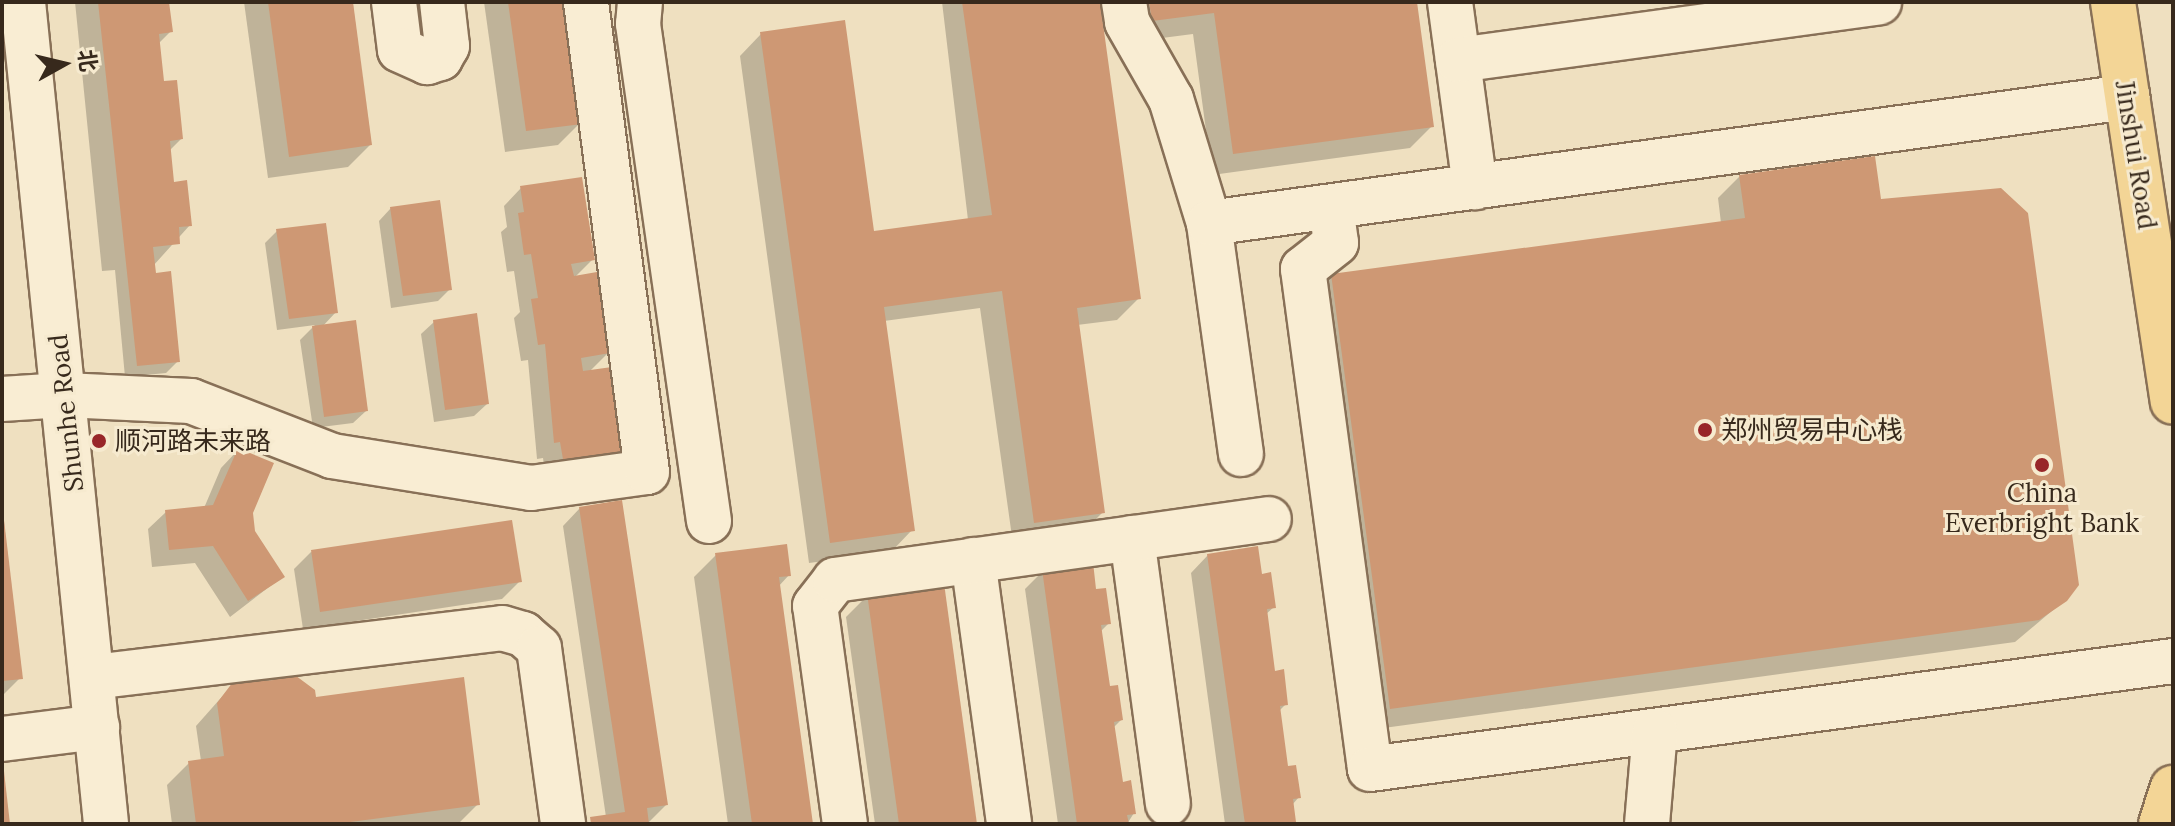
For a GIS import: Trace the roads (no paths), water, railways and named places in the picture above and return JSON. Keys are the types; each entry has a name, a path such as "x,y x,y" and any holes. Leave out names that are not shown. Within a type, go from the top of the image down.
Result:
{"main road":[{"name":"Jinshui Road","path":"2113,2 2173,402"},
{"path":"2161,824 2173,788"}],"street":[{"name":"Shunhe Road","path":"23,2 106,824"},
{"path":"394,2 400,50 427,62 440,58 447,46 442,2"},
{"path":"2,399 64,395 191,401 332,456 531,488 647,472 586,2"},
{"path":"640,2 638,24 709,521"},
{"path":"1124,2 1127,22 1171,99 1209,223 1241,454"},
{"path":"1450,2 1475,187"},
{"path":"1458,60 1879,2"},
{"path":"1209,223 2127,97"},
{"path":"1331,207 1336,243 1303,269 1370,769 2173,661"},
{"path":"845,824 815,606 835,580 1269,519"},
{"path":"1132,538 1168,804"},
{"path":"973,560 1009,824"},
{"path":"93,677 502,628 523,634 539,648 563,824"},
{"path":"2,739 97,727"},
{"path":"1647,824 1655,731"}],"place":[{"name":"郑州贸易中心栈","path":"1705,430"},
{"name":"顺河路未来路","path":"99,441"},
{"name":"China Everbright Bank","path":"2042,465"}]}
